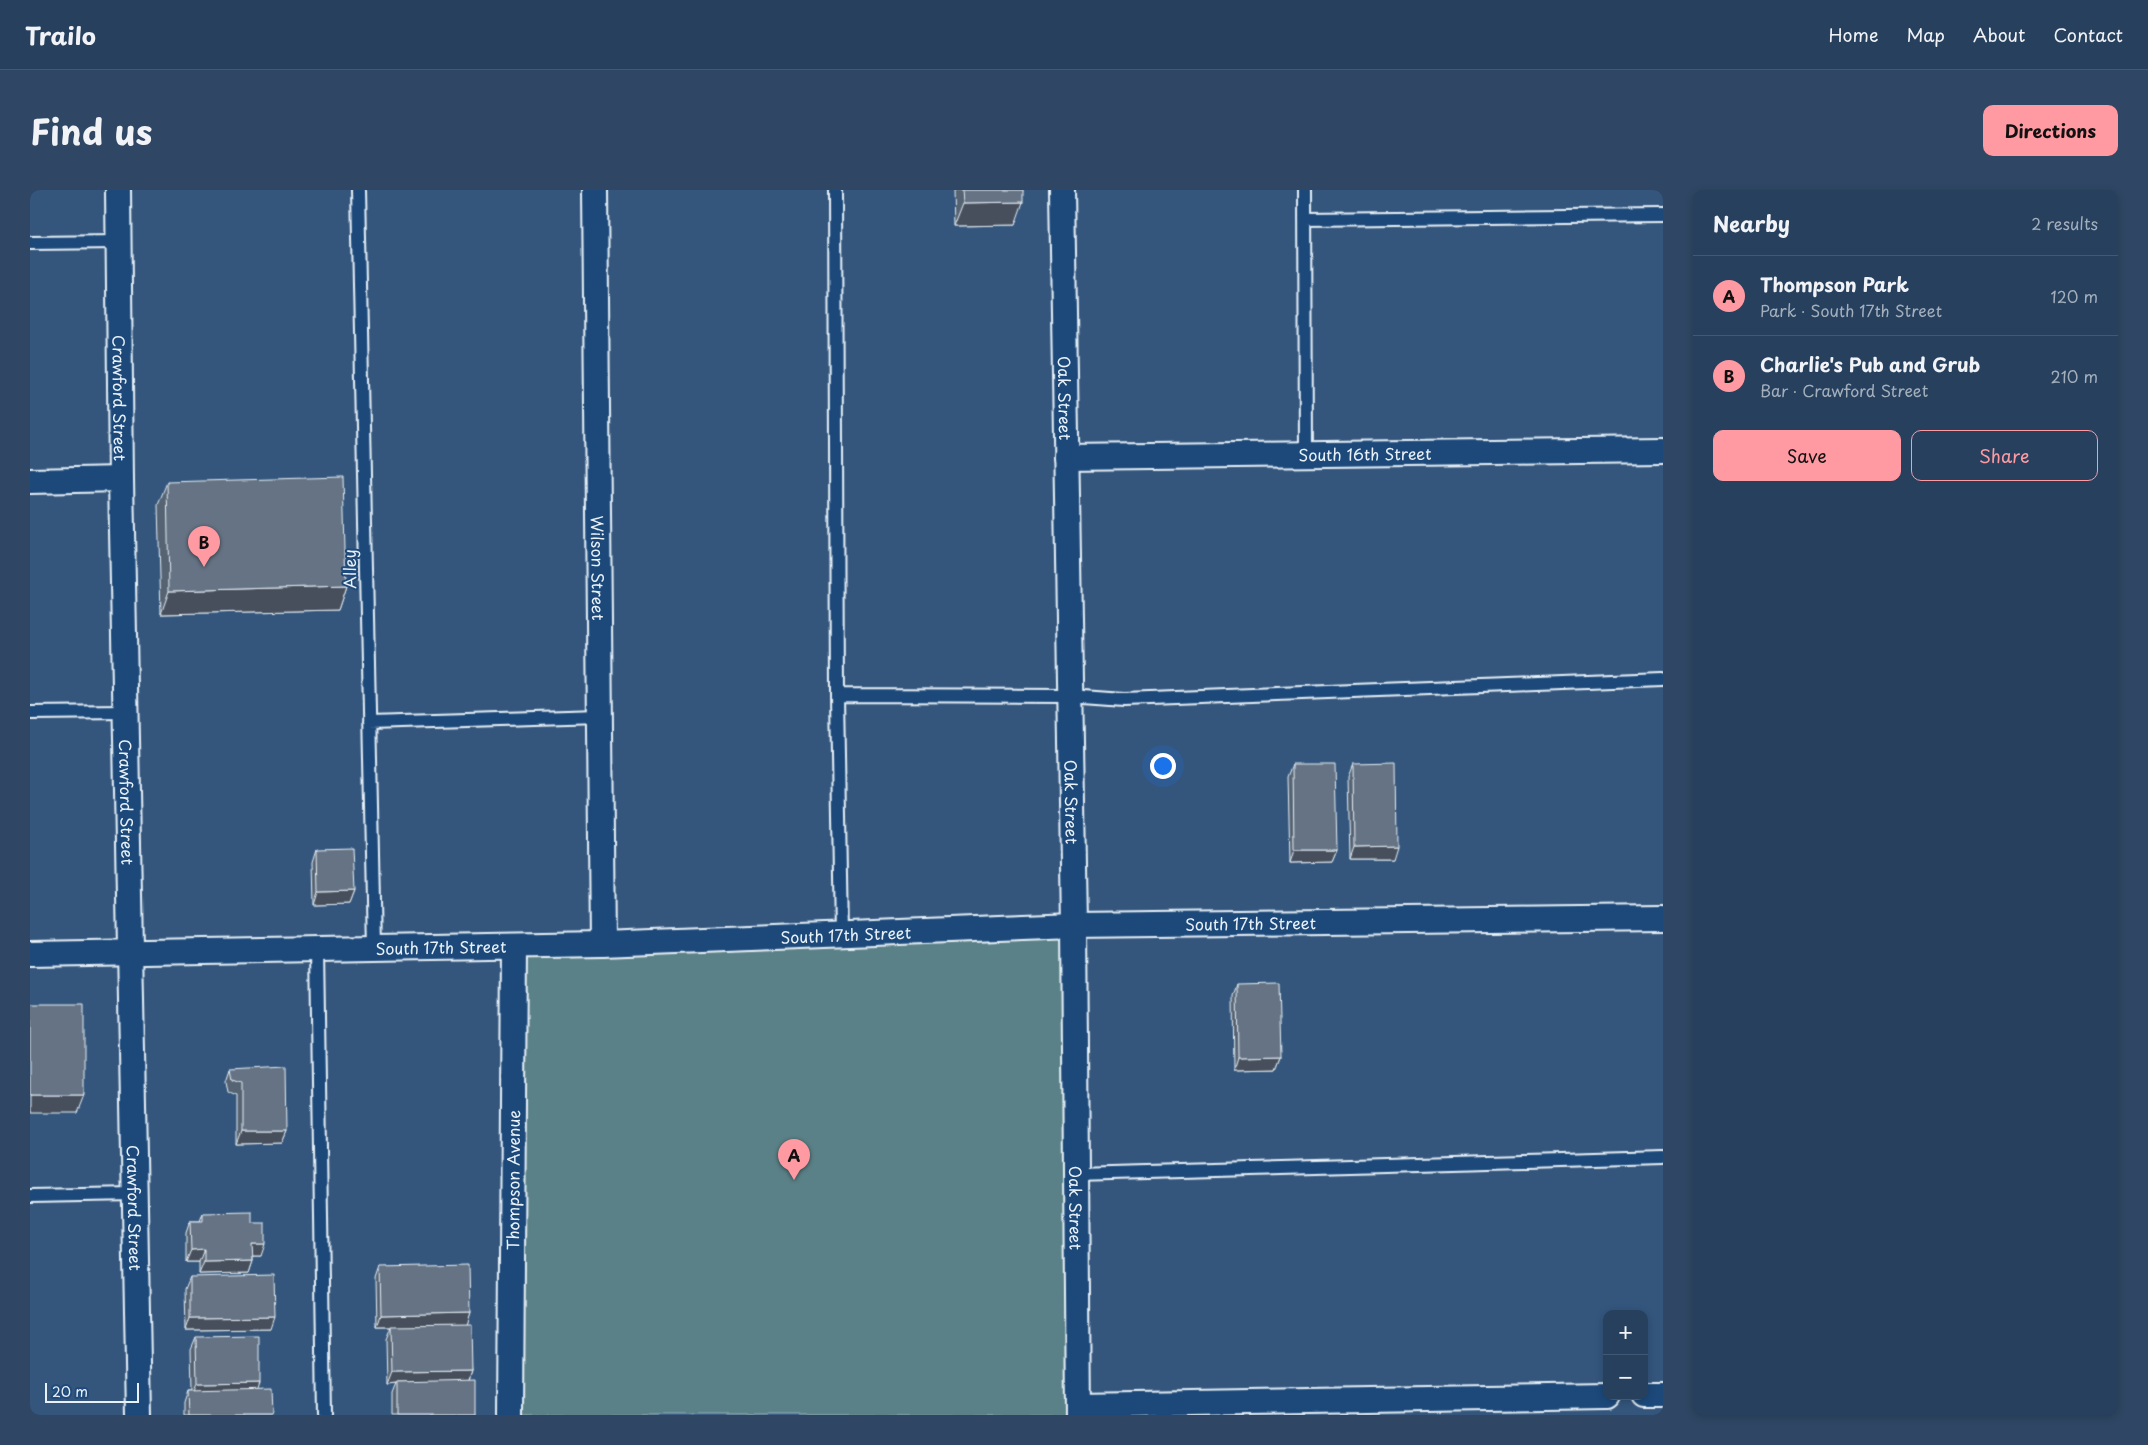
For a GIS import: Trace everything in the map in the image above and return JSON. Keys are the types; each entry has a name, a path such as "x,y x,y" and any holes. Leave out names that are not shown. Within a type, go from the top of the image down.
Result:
{"street":[{"name":"Crawford Street","path":"118,190 121,479 139,1415"},
{"name":"Wilson Street","path":"595,190 602,944"},
{"name":"Oak Street","path":"1062,190 1074,925 1078,1410"},
{"name":"South 16th Street","path":"1066,457 1663,450"},
{"path":"30,480 121,479"},
{"name":"South 17th Street","path":"30,954 602,944 1074,925 1663,918"},
{"name":"Thompson Avenue","path":"511,1415 514,946"},
{"path":"1648,1396 1663,1395"},
{"path":"1078,1410 1364,1408 1603,1396"}],"lane":[{"name":"Alley","path":"358,190 374,948"},
{"path":"836,190 837,696 841,935"},
{"path":"1305,190 1306,454"},
{"path":"1305,219 1663,215"},
{"path":"30,243 119,242"},
{"path":"837,696 1070,696 1124,700 1663,679"},
{"path":"30,712 126,712"},
{"path":"369,723 600,716"},
{"path":"317,949 324,1415"},
{"path":"1076,1174 1663,1157"},
{"path":"30,1196 135,1194"}],"green space":[{"path":"1074,925 1079,1415 511,1415 514,946"}],"building":[{"path":"962,190 1023,190 1023,202 963,203"},
{"path":"343,477 346,586 169,591 167,482"},
{"path":"1396,763 1397,846 1354,847 1353,764"},
{"path":"1293,764 1335,764 1337,850 1294,850"},
{"path":"352,848 354,891 318,892 317,849"},
{"path":"1279,983 1281,1056 1238,1057 1237,984"},
{"path":"30,1004 84,1004 84,1095 30,1095"},
{"path":"286,1066 287,1131 241,1131 241,1083 232,1080 230,1069"},
{"path":"252,1212 252,1223 265,1223 265,1244 252,1244 253,1261 204,1262 204,1249 191,1250 190,1221 203,1221 203,1213"},
{"path":"468,1265 469,1313 381,1315 380,1267"},
{"path":"274,1275 275,1317 190,1318 190,1277"},
{"path":"470,1325 471,1371 392,1372 391,1326"},
{"path":"259,1336 259,1383 197,1384 196,1337"},
{"path":"475,1380 475,1415 397,1415 397,1382"},
{"path":"271,1389 272,1415 189,1415 188,1391"}],"place":[{"name":"Charlie's Pub and Grub","path":"204,567"},
{"name":"Thompson Park","path":"794,1180"}]}
